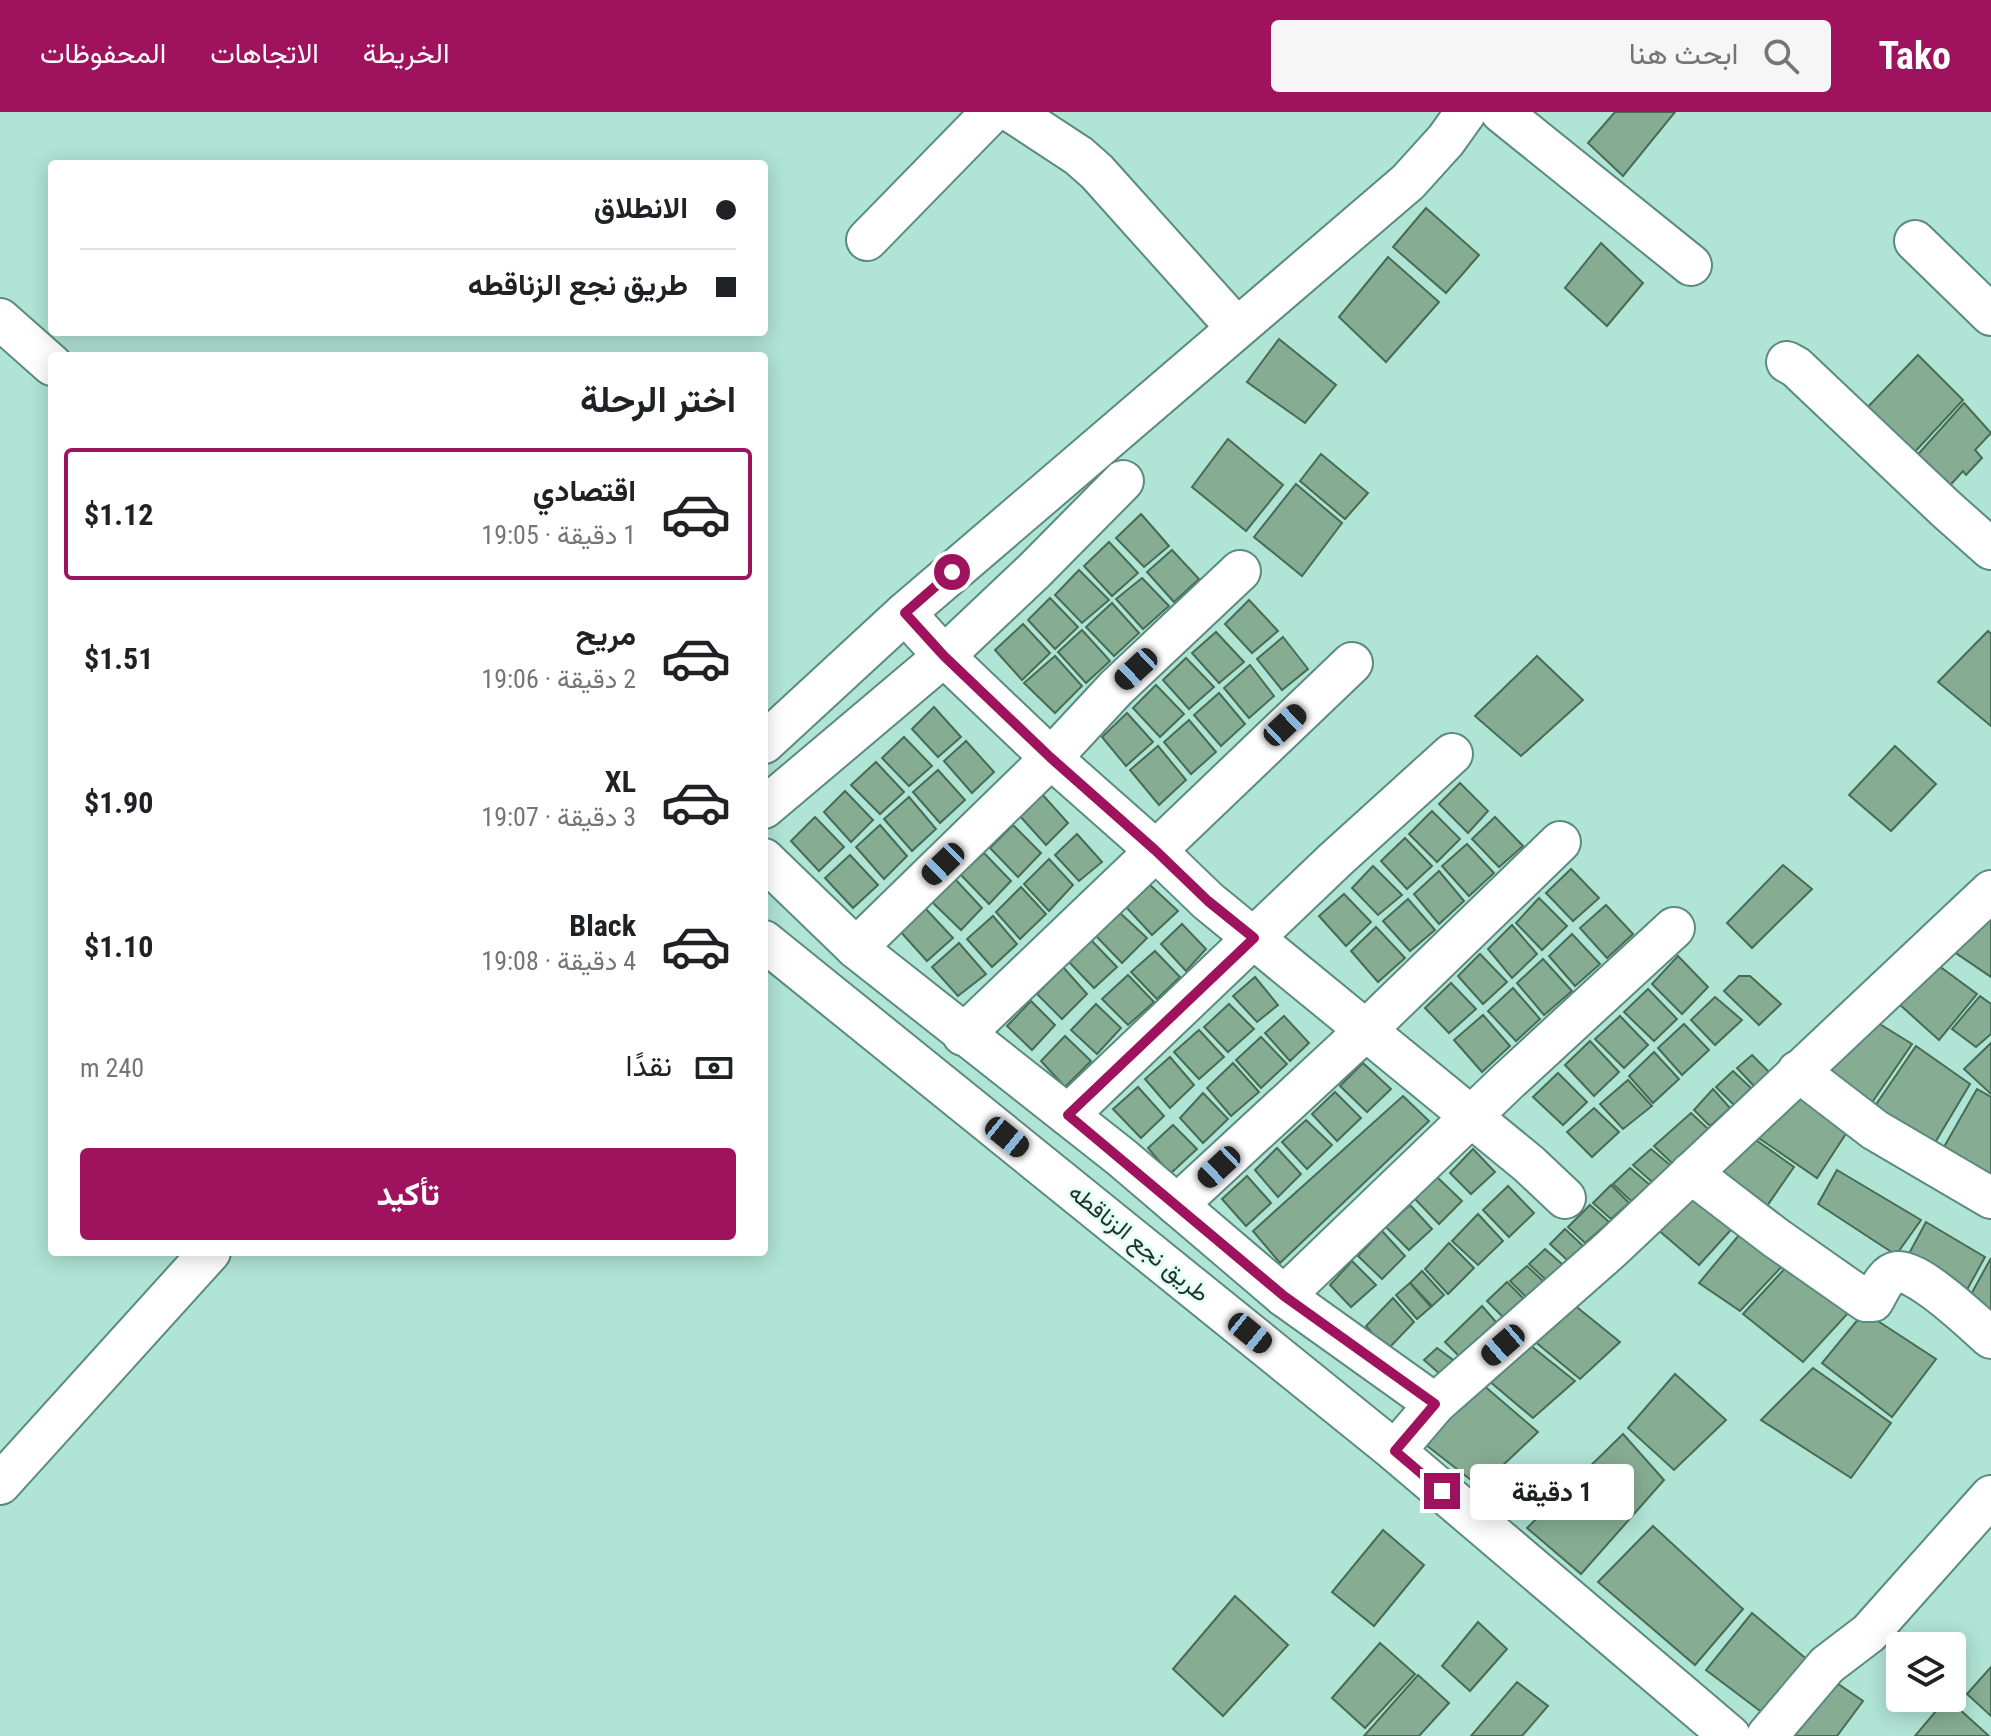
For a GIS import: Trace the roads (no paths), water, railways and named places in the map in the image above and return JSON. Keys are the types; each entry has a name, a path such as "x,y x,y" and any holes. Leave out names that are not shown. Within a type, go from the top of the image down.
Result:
{"street":[{"path":"867,240 992,112"},
{"path":"768,739 905,613 1408,182 1446,140 1466,112"},
{"path":"1501,112 1691,265"},
{"path":"1036,118 1097,172 1236,327"},
{"path":"1915,241 1991,315"},
{"path":"0,319 48,361"},
{"path":"1787,362 1991,549"},
{"path":"768,805 944,656 1123,481"},
{"path":"856,948 1051,758 1116,688 1240,571"},
{"path":"905,613 944,656 1051,758 1208,901 1473,1117 1565,1198"},
{"path":"963,1035 1352,663"},
{"path":"1068,1115 1452,754"},
{"path":"1177,1205 1365,1031 1560,842"},
{"path":"768,863 856,948 1068,1115 1284,1296 1435,1404"},
{"path":"1395,1451 1435,1404 1610,1250 1991,891"},
{"path":"1284,1296 1674,928"},
{"name":"طريق نجع الزناقطه","path":"768,944 1395,1451 1730,1736"},
{"path":"1798,1071 1875,1130 1991,1198"},
{"path":"1691,1173 1866,1301 1873,1301 1889,1275 1906,1273 1942,1295 1991,1338"},
{"path":"0,1484 206,1256"},
{"path":"1767,1736 1827,1665 1869,1633 1991,1496"}]}
